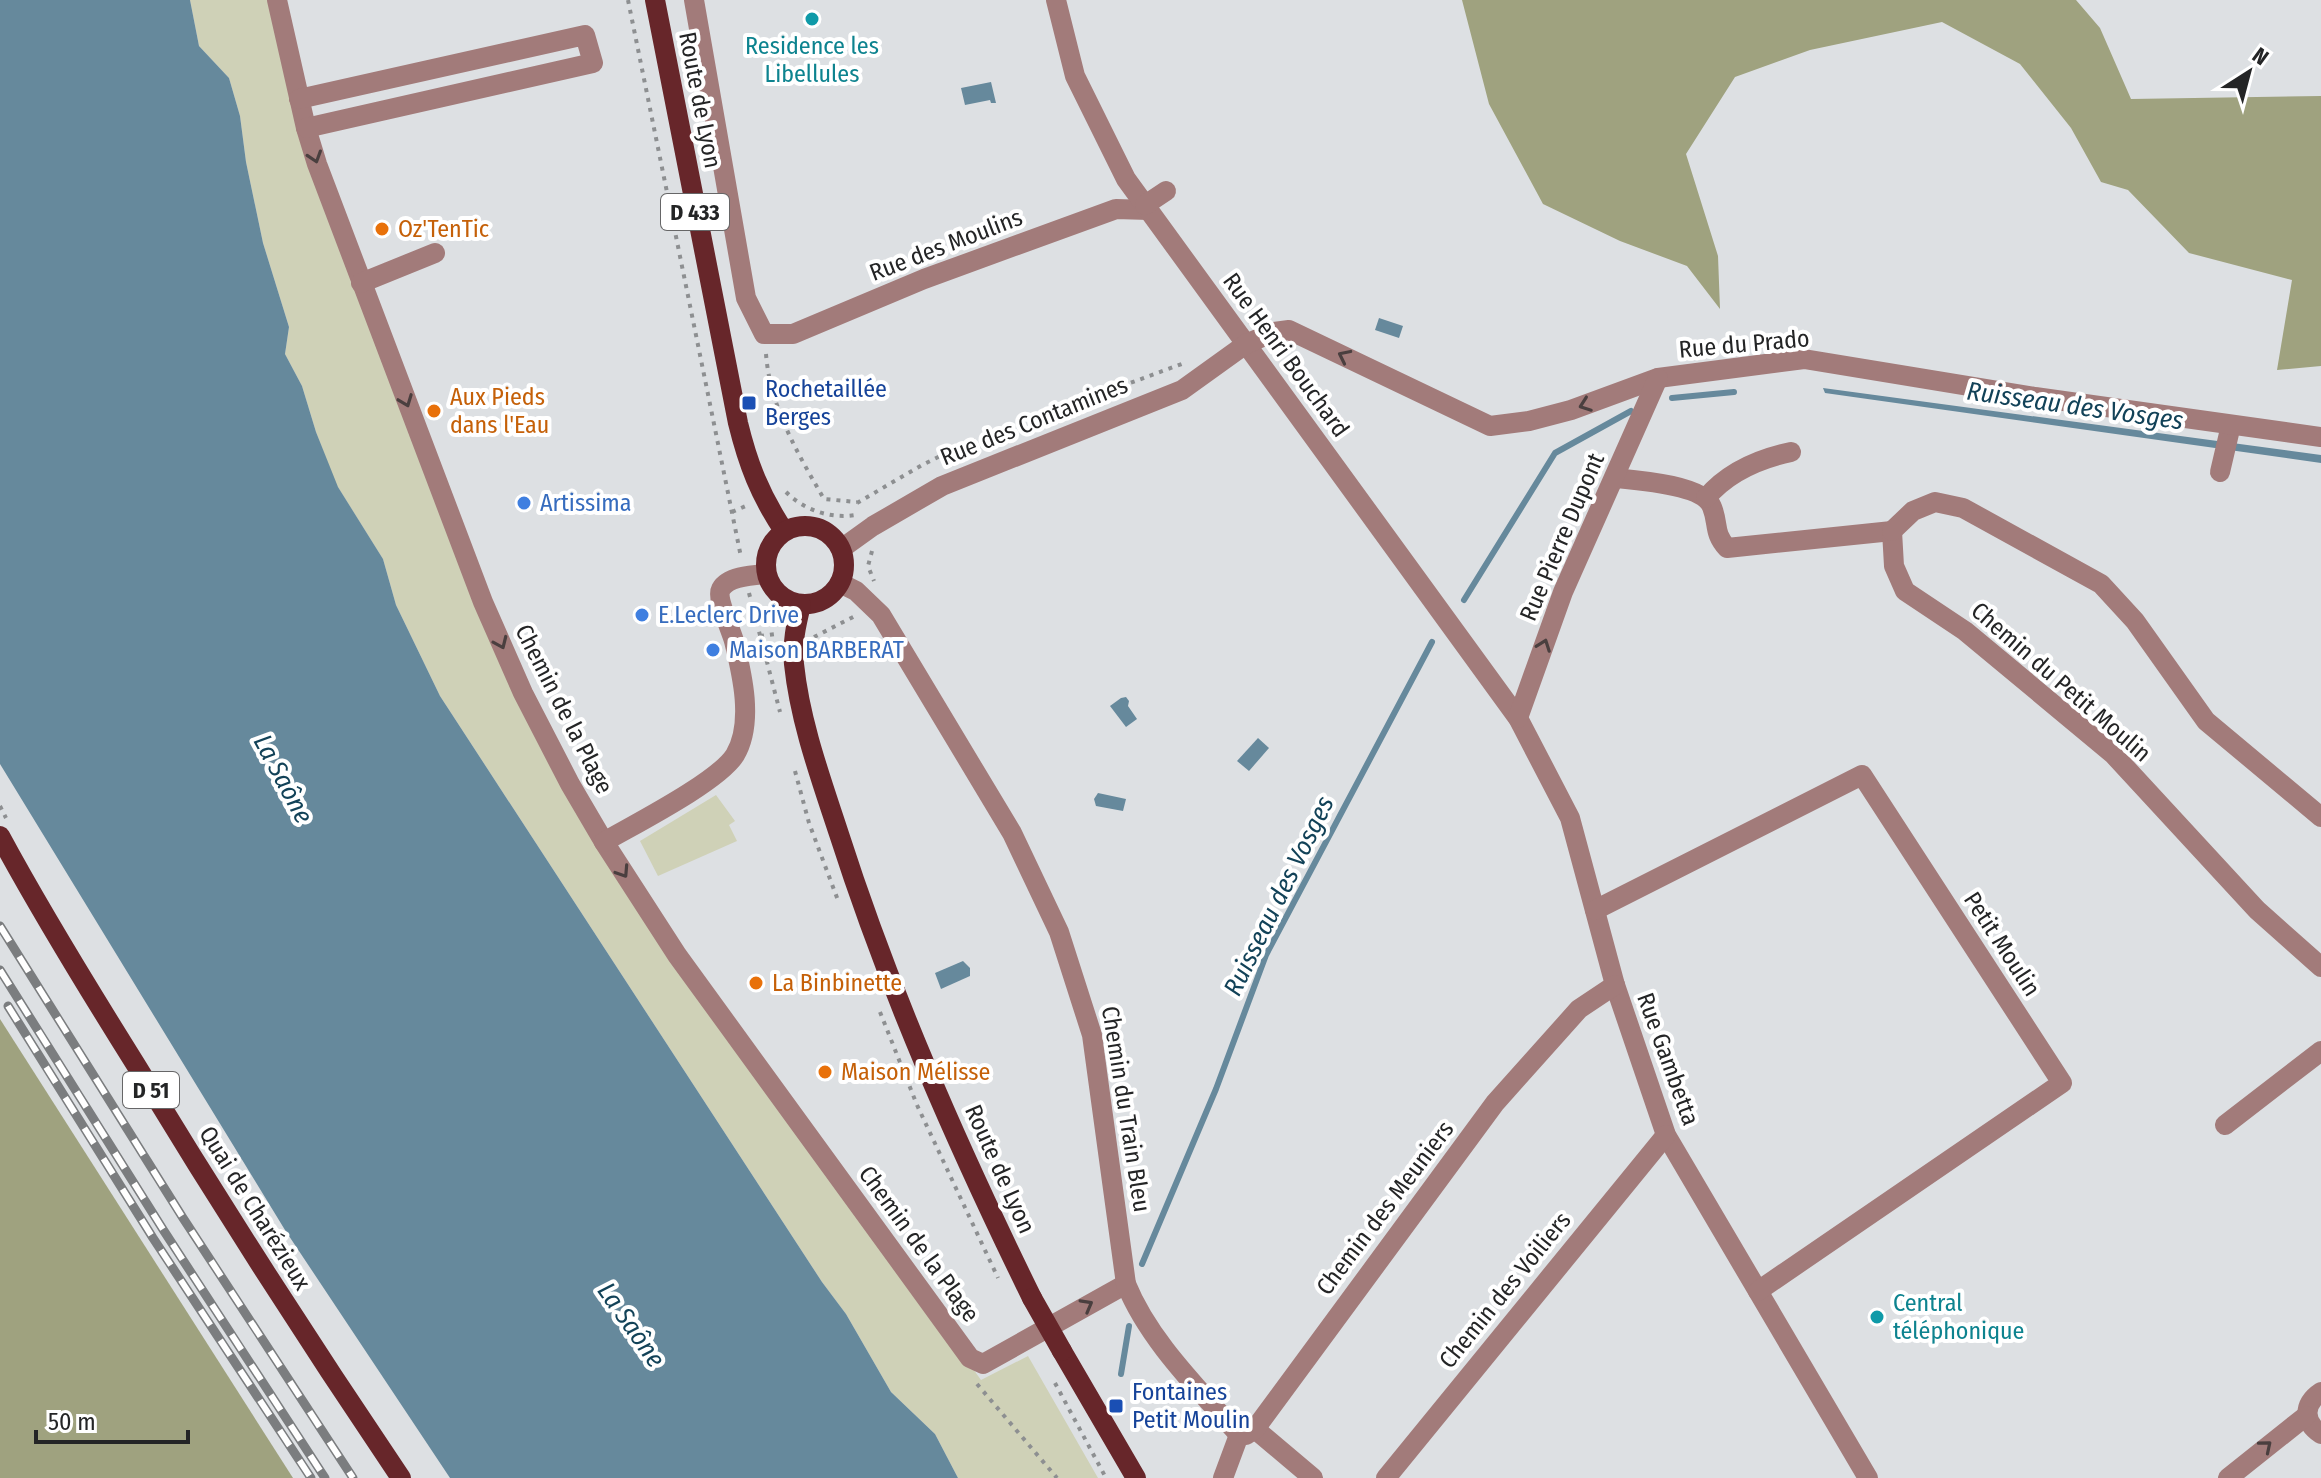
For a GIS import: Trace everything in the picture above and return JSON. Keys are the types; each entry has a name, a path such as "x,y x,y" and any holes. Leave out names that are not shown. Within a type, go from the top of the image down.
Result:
{"main road":[{"name":"Route de Lyon","path":"655,0 745,453 763,499 784,531"},
{"path":"796,526 823,530 841,549 844,572 840,583 824,599 813,604 801,605 781,597 766,574 768,550 784,531 796,526"},
{"name":"Route de Lyon","path":"801,605 794,635 794,663 801,709 851,873 915,1041 987,1206 1032,1298 1131,1470"},
{"name":"Quai de Charézieux","path":"0,836 209,1186 401,1478"}],"street":[{"name":"Chemin de la Plage","path":"277,0 306,128 361,283 503,648 570,784 677,955 971,1368"},
{"path":"694,0 746,298 764,334"},
{"name":"Rue Henri Bouchard","path":"1056,0 1075,76 1126,179 1518,718"},
{"path":"299,99 585,35 593,63 306,128"},
{"path":"1147,207 1166,191"},
{"name":"Rue des Moulins","path":"764,334 793,334 924,279 1116,209 1147,207"},
{"path":"361,283 435,253"},
{"name":"Rue du Prado","path":"1246,344 1274,332 1289,330 1490,426 1571,410 1658,378 1804,359 2035,397 2321,437"},
{"name":"Rue des Contamines","path":"841,549 873,526 970,473 1182,390 1246,344"},
{"name":"Rue Pierre Dupont","path":"1518,718 1563,592 1658,378"},
{"path":"2220,472 2231,425"},
{"path":"1706,498 1718,485 1760,459 1791,452"},
{"path":"1615,478 1662,483 1706,498 1712,506 1717,537 1727,548 1892,531 1913,511 1935,502 1963,508 2101,584 2135,621 2206,721 2321,817"},
{"name":"Chemin du Petit Moulin","path":"1892,531 1894,566 1905,591 1965,631 2113,754 2257,910 2321,967"},
{"path":"604,842 712,778 736,754 744,722 743,682 719,596 729,582 766,574"},
{"name":"Chemin du Train Bleu","path":"840,583 856,591 881,615 1012,833 1059,932 1092,1035 1126,1284 1138,1311 1153,1332 1247,1432"},
{"name":"Rue Gambetta","path":"1518,718 1570,818 1615,985 1666,1135 1868,1478"},
{"name":"Petit Moulin","path":"1595,910 1862,775 2062,1083 1758,1291"},
{"name":"Chemin des Meuniers","path":"1223,1478 1247,1432 1495,1103 1579,1009 1615,985"},
{"path":"2225,1125 2321,1051"},
{"name":"Chemin des Voiliers","path":"1386,1478 1666,1135"},
{"path":"971,1368 1126,1284"},
{"path":"2228,1478 2306,1416 2313,1397 2321,1392"},
{"path":"2306,1416 2310,1425 2321,1434"},
{"path":"1247,1432 1313,1478"}],"path":[{"path":"764,334 768,382 795,448 824,499 857,503 965,444 1179,363 1197,360"},
{"path":"784,490 805,507 839,517 865,514 857,503"},
{"path":"732,512 748,505"},
{"path":"875,542 868,566 876,585"},
{"path":"814,637 862,612"},
{"path":"760,636 775,634"},
{"path":"971,1368 1057,1478"},
{"path":"1050,1373 1106,1478"}],"green space":[{"path":"190,0 273,0 382,361 593,836 981,1380 1028,1356 1098,1478 958,1478 935,1434 891,1392 846,1314 822,1282 440,696 396,605 383,559 336,484 302,386 285,354 289,327 263,243 240,116 229,78 199,46"},
{"path":"1462,0 2076,0 2100,28 2131,99 2321,96 2321,366 2277,370 2292,280 2189,253 2128,190 2101,182 2071,128 2020,64 1942,22 1810,50 1735,77 1686,154 1718,256 1720,309 1687,266 1620,241 1543,204 1489,104"},
{"path":"716,795 735,821 729,825 737,841 658,876 640,841"},
{"path":"0,1019 293,1478 0,1478"}],"water":[{"name":"La Saône","path":"0,0 190,0 199,46 229,78 240,116 263,243 289,327 285,354 302,386 338,487 383,559 396,605 440,696 822,1282 846,1314 891,1392 935,1434 958,1478 450,1478 285,1230 0,764"},
{"path":"991,82 996,103 990,100 965,105 961,88"},
{"path":"1379,318 1403,326 1399,338 1375,330"},
{"path":"1823,388 2321,455 2321,463 1825,393"},
{"path":"1126,697 1137,719 1126,727 1110,706"},
{"path":"1258,738 1269,748 1249,771 1237,761"},
{"path":"1098,793 1126,799 1123,811 1096,806 1094,799"},
{"path":"963,961 970,968 970,976 941,989 935,973"}],"waterway":[{"name":"Ruisseau des Vosges","path":"1672,398 1734,392"},
{"name":"Ruisseau des Vosges","path":"1464,600 1555,453 1631,411"},
{"name":"Ruisseau des Vosges","path":"1142,1264 1216,1089 1266,955 1432,642"},
{"name":"Ruisseau des Vosges","path":"1121,1374 1129,1326"}],"railway":[{"path":"0,926 183,1218 353,1478"},
{"path":"0,970 164,1231 325,1478"},
{"path":"8,1006 153,1238 311,1478"}],"place":[{"name":"Residence les Libellules","path":"812,19"},
{"name":"Oz'TenTic","path":"382,229"},
{"name":"Rochetaillée Berges","path":"749,403"},
{"name":"Aux Pieds dans l'Eau","path":"434,411"},
{"name":"Artissima","path":"524,503"},
{"name":"E.Leclerc Drive","path":"642,615"},
{"name":"Maison BARBERAT","path":"713,650"},
{"name":"La Binbinette","path":"756,983"},
{"name":"Maison Mélisse","path":"825,1072"},
{"name":"Central téléphonique","path":"1877,1317"},
{"name":"Fontaines Petit Moulin","path":"1116,1406"}]}
